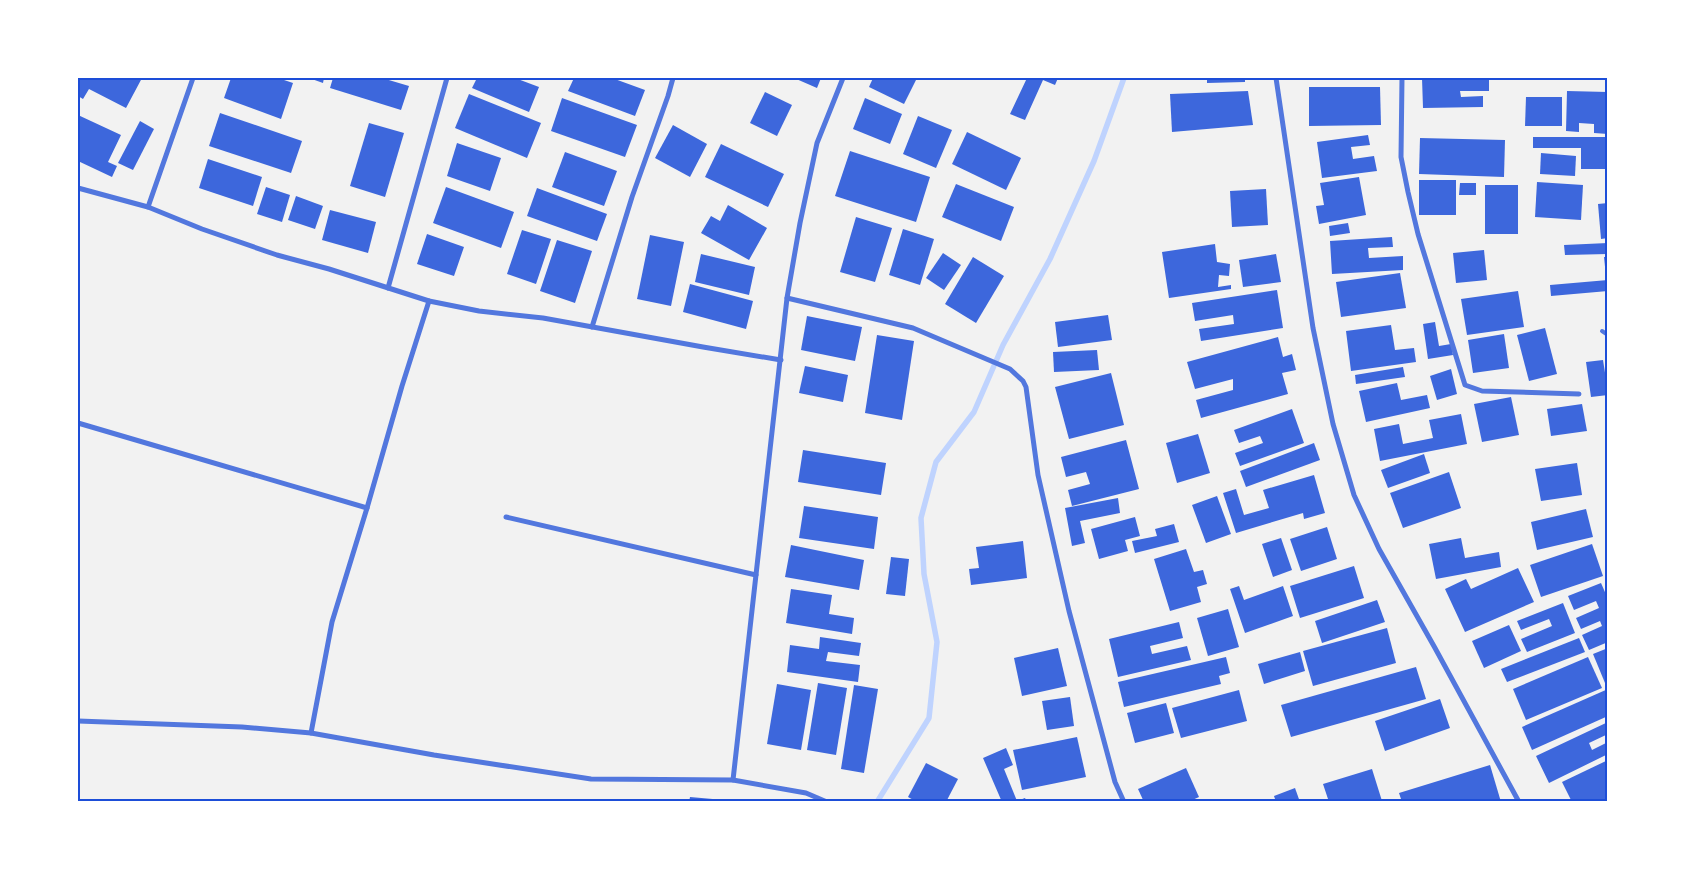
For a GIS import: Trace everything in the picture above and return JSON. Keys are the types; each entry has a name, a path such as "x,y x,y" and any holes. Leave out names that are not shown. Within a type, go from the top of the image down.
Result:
{"street":[{"path":"148,207 193,78"},
{"path":"388,288 447,78"},
{"path":"592,327 632,197 673,78"},
{"path":"733,780 787,298 817,143 843,78"},
{"path":"1276,78 1313,328 1333,424 1354,495 1379,549 1519,802"},
{"path":"1402,78 1401,157 1408,192 1418,234 1465,385 1482,391 1579,394"},
{"path":"78,188 148,207 277,255 329,269 429,301 479,311 543,318 781,360"},
{"path":"787,298 913,328 1010,369 1023,381 1026,387 1038,475 1069,611 1115,782 1124,802"},
{"path":"311,733 332,622 429,301"},
{"path":"78,423 367,508"},
{"path":"506,517 756,575"},
{"path":"78,721 242,727 311,733 434,755 591,779 733,780 806,793 827,802"}],"lane":[{"path":"1602,331 1608,335"}],"building":[{"path":"78,78 142,78 126,108 89,89 83,99 78,96"},
{"path":"231,78 278,78 293,83 281,119 224,98"},
{"path":"309,78 324,78 323,83"},
{"path":"333,78 382,78 409,86 401,110 330,88"},
{"path":"477,78 515,78 539,87 529,112 472,88"},
{"path":"574,78 612,78 645,90 635,116 568,91"},
{"path":"794,78 821,78 817,88"},
{"path":"873,78 917,78 904,104 869,87"},
{"path":"1027,78 1058,78 1055,85 1043,80 1025,120 1010,114"},
{"path":"1207,78 1245,78 1245,82 1207,83"},
{"path":"1422,78 1489,78 1489,91 1460,91 1461,97 1483,96 1483,107 1423,108"},
{"path":"1309,87 1380,87 1381,125 1309,126"},
{"path":"1248,91 1253,125 1172,132 1170,94"},
{"path":"1567,91 1608,92 1608,134 1594,133 1594,124 1579,123 1579,132 1566,131"},
{"path":"765,92 792,105 777,136 750,123"},
{"path":"469,94 541,123 527,158 455,128"},
{"path":"1526,97 1562,97 1562,126 1525,126"},
{"path":"562,98 637,125 625,157 551,131"},
{"path":"865,98 902,114 890,144 853,129"},
{"path":"220,113 302,141 291,173 209,146"},
{"path":"78,115 121,135 108,162 117,166 112,177 78,161"},
{"path":"918,116 952,130 936,168 903,154"},
{"path":"140,121 154,129 133,170 118,163"},
{"path":"369,123 404,133 385,197 350,186"},
{"path":"673,125 707,144 690,177 655,158"},
{"path":"967,132 1021,158 1006,190 952,164"},
{"path":"1368,135 1370,145 1351,147 1353,159 1374,156 1377,171 1322,178 1317,142"},
{"path":"1533,137 1608,137 1608,169 1581,169 1581,148 1533,148"},
{"path":"1420,138 1505,140 1504,177 1419,174"},
{"path":"457,143 501,158 490,191 447,176"},
{"path":"721,144 784,174 768,207 705,177"},
{"path":"850,151 930,177 916,222 835,196"},
{"path":"565,152 617,171 604,206 552,187"},
{"path":"1541,153 1576,156 1575,176 1540,174"},
{"path":"208,159 262,177 253,206 199,188"},
{"path":"1359,177 1366,215 1319,224 1316,206 1324,205 1320,183"},
{"path":"1419,180 1456,180 1456,215 1419,215"},
{"path":"1537,182 1583,185 1581,220 1535,217"},
{"path":"1460,183 1476,183 1476,195 1459,195"},
{"path":"956,184 1014,207 1001,241 942,217"},
{"path":"1485,185 1518,185 1518,234 1485,234"},
{"path":"266,187 290,195 282,222 257,214"},
{"path":"446,187 514,212 501,248 433,223"},
{"path":"537,188 607,214 597,241 527,216"},
{"path":"1266,189 1268,225 1232,227 1230,191"},
{"path":"296,196 323,206 315,229 288,220"},
{"path":"1608,203 1608,238 1601,239 1598,204"},
{"path":"728,205 767,228 749,260 701,233 711,216 720,221"},
{"path":"330,210 376,222 368,253 322,240"},
{"path":"856,217 892,228 875,282 840,272"},
{"path":"1348,223 1350,233 1330,236 1329,226"},
{"path":"903,229 934,239 920,285 889,275"},
{"path":"522,230 551,239 536,284 507,274"},
{"path":"427,234 464,247 454,276 417,264"},
{"path":"650,235 684,242 671,306 637,299"},
{"path":"1392,237 1393,247 1368,248 1369,258 1403,256 1403,270 1332,274 1330,241"},
{"path":"557,240 592,251 575,303 540,291"},
{"path":"1608,243 1608,254 1565,255 1564,245"},
{"path":"1215,244 1217,262 1230,264 1229,276 1219,275 1218,287 1231,285 1231,289 1169,298 1162,252"},
{"path":"1484,250 1487,280 1456,283 1453,253"},
{"path":"943,253 961,265 944,290 926,278"},
{"path":"701,254 755,267 749,295 695,282"},
{"path":"1276,254 1281,282 1243,287 1239,260"},
{"path":"973,257 1004,276 976,323 945,304"},
{"path":"1604,257 1608,257 1608,276 1606,276"},
{"path":"1400,273 1406,308 1341,317 1336,282"},
{"path":"1608,280 1608,291 1551,296 1550,285"},
{"path":"690,284 753,301 746,329 683,312"},
{"path":"1277,290 1283,328 1201,341 1199,329 1234,324 1233,315 1195,321 1192,303"},
{"path":"1518,291 1524,327 1467,335 1461,299"},
{"path":"1108,315 1112,340 1058,347 1055,322"},
{"path":"807,316 862,327 855,361 801,350"},
{"path":"1435,322 1439,346 1451,344 1453,355 1428,359 1423,324"},
{"path":"1391,325 1395,350 1414,348 1416,362 1351,371 1346,331"},
{"path":"1545,328 1557,374 1529,381 1517,335"},
{"path":"1504,334 1509,368 1473,373 1468,340"},
{"path":"877,335 914,341 902,420 865,413"},
{"path":"1278,337 1283,357 1292,354 1296,370 1282,373 1288,394 1201,418 1196,400 1233,390 1233,379 1195,389 1187,362"},
{"path":"1097,350 1099,370 1054,372 1053,352"},
{"path":"1603,360 1606,379 1608,379 1608,395 1591,397 1586,362"},
{"path":"805,366 848,375 843,402 799,393"},
{"path":"1403,367 1405,377 1356,384 1355,375"},
{"path":"1451,369 1457,394 1437,400 1430,376"},
{"path":"1111,373 1124,425 1069,439 1055,387"},
{"path":"1397,383 1401,400 1427,395 1430,408 1366,422 1359,391"},
{"path":"1511,397 1519,435 1482,442 1474,404"},
{"path":"1582,404 1587,431 1551,436 1547,409"},
{"path":"1292,409 1304,443 1240,466 1235,453 1263,443 1260,436 1239,443 1234,430"},
{"path":"1461,414 1467,444 1380,461 1374,429 1399,424 1403,444 1433,438 1429,420"},
{"path":"1198,434 1210,473 1177,483 1166,443"},
{"path":"1126,440 1139,489 1072,506 1068,490 1090,484 1086,472 1066,477 1061,457"},
{"path":"1314,443 1320,460 1246,487 1240,471"},
{"path":"803,450 886,463 881,495 798,482"},
{"path":"1424,454 1430,473 1388,488 1381,470"},
{"path":"1577,463 1582,495 1541,501 1535,469"},
{"path":"1449,472 1461,508 1403,528 1390,493"},
{"path":"1314,475 1325,513 1304,519 1303,513 1236,533 1223,493 1236,489 1244,515 1269,508 1263,490"},
{"path":"1217,496 1231,534 1206,543 1192,505"},
{"path":"1118,498 1120,513 1080,521 1085,543 1072,546 1065,508"},
{"path":"804,506 878,517 874,549 799,538"},
{"path":"1586,509 1593,537 1537,550 1531,522"},
{"path":"1135,517 1140,536 1125,540 1128,551 1099,559 1091,529"},
{"path":"1174,524 1179,542 1135,553 1132,541 1157,536 1155,529"},
{"path":"1327,527 1337,559 1301,571 1290,539"},
{"path":"1281,538 1292,570 1273,577 1262,544"},
{"path":"1461,538 1465,558 1499,552 1501,567 1436,579 1429,544"},
{"path":"1023,541 1027,578 971,585 969,569 979,568 976,547"},
{"path":"1592,544 1603,576 1541,597 1530,565"},
{"path":"791,545 864,560 859,590 785,577"},
{"path":"1186,549 1194,572 1203,570 1207,584 1197,587 1201,602 1170,611 1154,559"},
{"path":"891,557 909,559 905,596 886,594"},
{"path":"1354,566 1364,598 1300,618 1290,586"},
{"path":"1518,568 1534,602 1465,632 1445,589 1466,579 1471,589"},
{"path":"1601,583 1608,599 1608,642 1589,650 1582,635 1602,626 1600,621 1581,629 1576,618 1599,608 1596,601 1574,610 1568,596"},
{"path":"1239,586 1244,600 1283,586 1293,616 1245,633 1230,589"},
{"path":"791,589 832,595 829,614 854,618 852,634 786,623"},
{"path":"1377,600 1385,622 1322,643 1315,621"},
{"path":"1563,603 1575,633 1527,652 1521,639 1552,626 1549,619 1521,630 1517,621"},
{"path":"1228,609 1239,647 1208,656 1197,618"},
{"path":"1179,622 1183,638 1150,646 1152,654 1187,646 1191,660 1118,677 1109,639"},
{"path":"1509,625 1521,651 1484,668 1472,641"},
{"path":"1387,628 1396,663 1313,686 1303,651"},
{"path":"820,637 861,643 859,656 828,652 826,661 860,665 858,682 787,672 790,645 819,649"},
{"path":"1579,638 1585,652 1507,682 1501,669"},
{"path":"1058,648 1067,686 1022,696 1014,658"},
{"path":"1608,648 1608,682 1605,683 1593,654"},
{"path":"1300,652 1305,671 1264,684 1258,664"},
{"path":"1226,657 1230,673 1219,676 1221,684 1124,707 1118,682"},
{"path":"1588,657 1602,688 1526,720 1513,689"},
{"path":"1416,667 1426,699 1291,737 1281,705"},
{"path":"818,683 847,688 836,755 807,750"},
{"path":"777,684 811,690 801,750 767,744"},
{"path":"854,685 878,689 864,773 841,769"},
{"path":"1608,689 1608,716 1532,750 1522,727"},
{"path":"1239,690 1247,721 1181,738 1172,708"},
{"path":"1070,697 1074,726 1047,730 1042,701"},
{"path":"1440,699 1450,728 1385,751 1375,721"},
{"path":"1166,703 1174,733 1135,743 1127,713"},
{"path":"1608,722 1608,734 1589,743 1592,750 1608,742 1608,754 1549,783 1536,756"},
{"path":"1077,737 1086,777 1022,790 1013,750"},
{"path":"1006,748 1013,765 1004,769 1017,801 1025,798 1027,802 1002,802 983,758"},
{"path":"1608,760 1608,802 1572,802 1562,782"},
{"path":"926,763 958,779 946,802 917,802 908,797"},
{"path":"1490,765 1501,802 1402,802 1399,793"},
{"path":"1186,768 1199,797 1188,802 1144,802 1138,789"},
{"path":"1372,769 1382,801 1329,802 1323,784"},
{"path":"1295,788 1300,802 1276,802 1274,796"},
{"path":"690,797 724,800 724,802 689,802"}],"waterway":[{"path":"877,802 929,718 937,642 924,574 921,518 936,462 974,412 1003,345 1050,259 1094,161 1124,78"}]}
